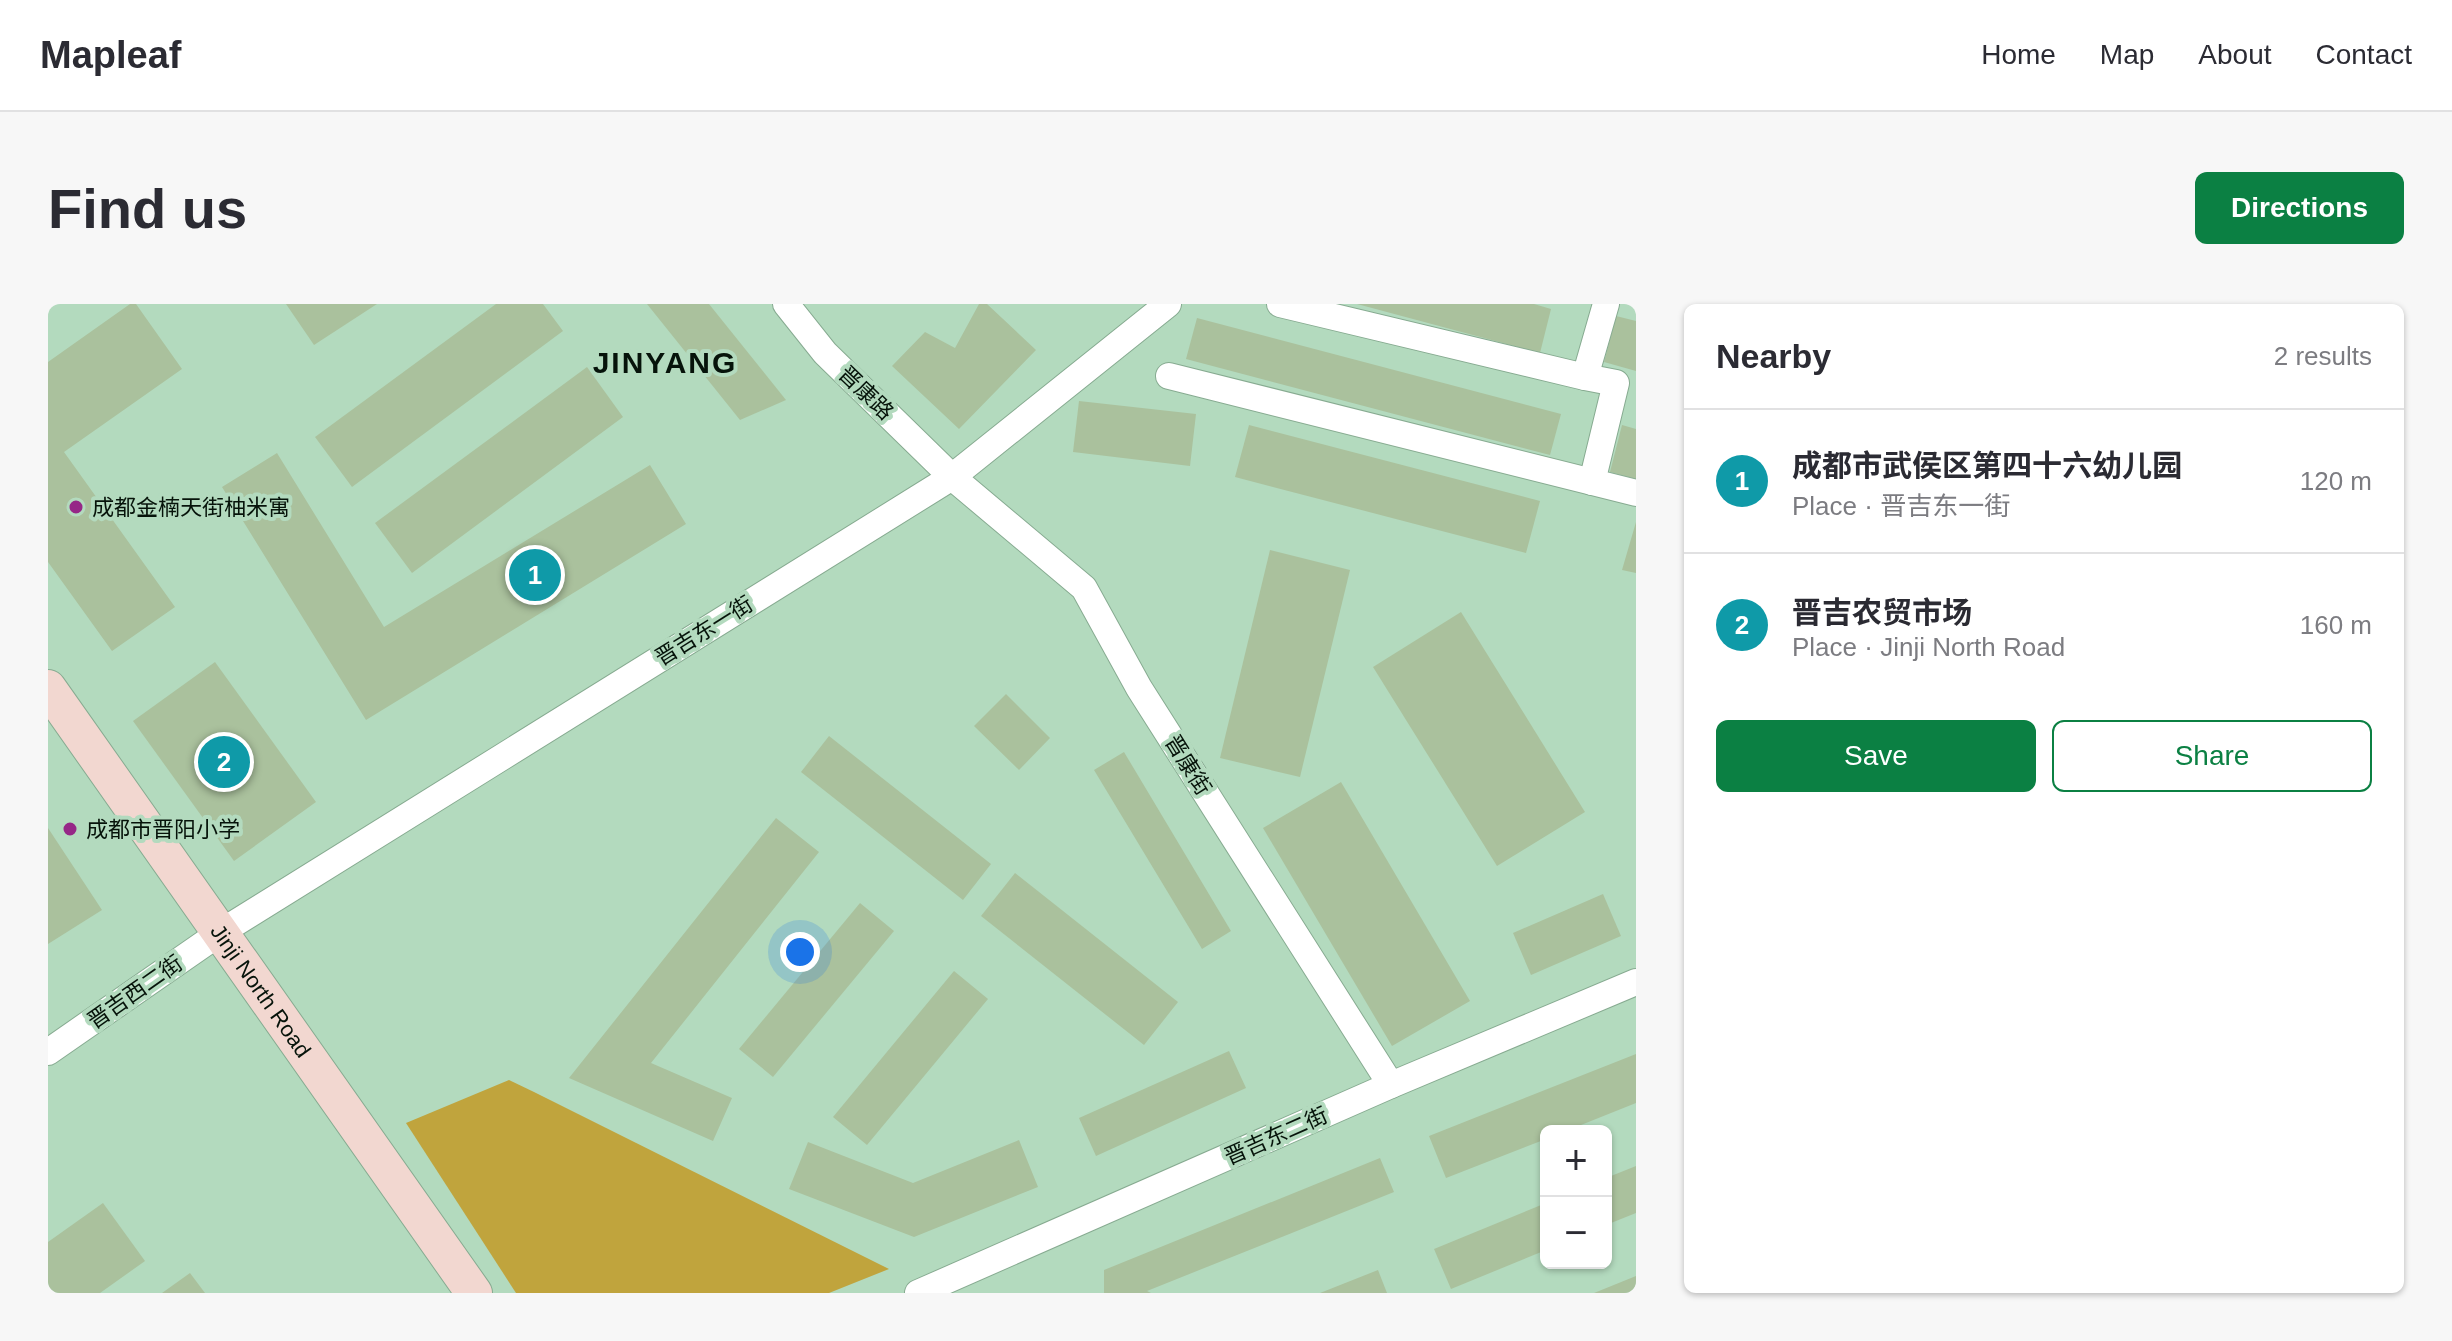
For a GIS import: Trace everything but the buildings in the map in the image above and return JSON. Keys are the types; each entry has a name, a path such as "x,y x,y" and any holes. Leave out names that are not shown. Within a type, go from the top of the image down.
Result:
{"street":[{"name":"晋康路","path":"786,304 825,353 952,477"},
{"name":"晋吉东一街","path":"221,932 952,477 1168,304"},
{"path":"1280,304 1616,383 1592,482"},
{"path":"1585,377 1606,304"},
{"path":"1169,376 1636,493"},
{"name":"晋康街","path":"952,477 1084,588 1139,688 1391,1085"},
{"name":"Jinji North Road","path":"48,688 474,1293"},
{"name":"晋吉西二街","path":"48,1052 221,932"},
{"name":"晋吉东二街","path":"918,1293 1391,1085 1636,982"},
{"path":"948,1281 975,1293"}],"shaded area":[{"path":"509,1080 889,1269 829,1293 516,1293 406,1123"}],"place":[{"name":"成都金楠天街柚米寓","path":"76,507"},
{"name":"成都市武侯区第四十六幼儿园","path":"535,575"},
{"name":"晋吉农贸市场","path":"224,762"},
{"name":"成都市晋阳小学","path":"70,829"}],"district":[{"name":"JINYANG","path":"665,362"}]}
